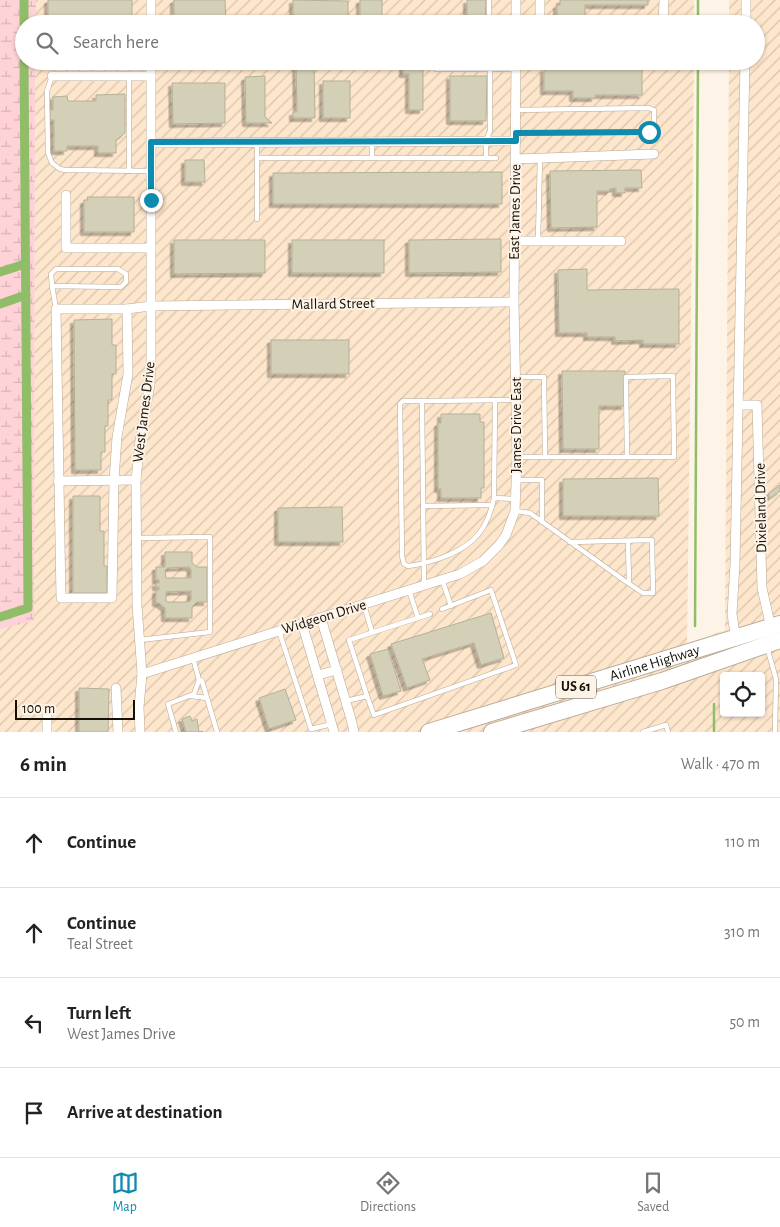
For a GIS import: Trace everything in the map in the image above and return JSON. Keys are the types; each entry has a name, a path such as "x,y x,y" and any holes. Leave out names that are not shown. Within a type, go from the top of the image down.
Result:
{"highway":[{"name":"US 61","path":"736,639 774,634"},
{"name":"US 61","path":"738,656 774,634"},
{"name":"Airline Highway","path":"429,732 736,639"},
{"name":"Airline Highway","path":"492,732 738,656"}],"street":[{"path":"151,0 151,15"},
{"path":"516,0 516,15"},
{"path":"540,0 540,15"},
{"path":"664,0 664,15"},
{"path":"746,0 746,15"},
{"name":"West James Drive","path":"140,732 139,707 142,674 137,604 136,480 140,440 150,384 151,70"},
{"name":"East James Drive","path":"514,302 516,70"},
{"path":"738,656 732,614 739,405 745,70"},
{"path":"52,76 151,76"},
{"path":"151,142 486,141 516,137"},
{"path":"516,159 654,154"},
{"path":"66,195 66,248 151,248"},
{"path":"515,241 621,241"},
{"name":"Mallard Street","path":"56,309 127,310 151,306 514,302"},
{"name":"James Drive East","path":"499,545 506,535 515,511 516,499 514,302"},
{"path":"56,309 61,598 112,598 114,480 117,437 128,374 127,310"},
{"name":"Dixieland Drive","path":"739,405 757,406 762,588 774,634"},
{"path":"58,481 136,480"},
{"name":"Widgeon Drive","path":"142,674 460,574 483,561 499,545"},
{"path":"321,618 354,732"},
{"path":"302,624 333,728"},
{"path":"318,675 336,670"},
{"path":"116,688 118,732"},
{"path":"47,716 47,732"}],"lane":[{"path":"488,0 489,15"},
{"path":"486,158 486,141 490,131 490,70"},
{"path":"52,76 47,91 48,153 52,163 65,170 151,171"},
{"path":"129,76 130,170"},
{"path":"516,110 648,108 654,110 654,128 649,132 516,137"},
{"path":"257,142 257,219"},
{"path":"372,142 372,158"},
{"path":"257,158 496,158"},
{"path":"538,240 540,158"},
{"path":"52,286 121,287 126,282 126,274 118,270 56,269 51,274 52,286 56,309"},
{"path":"517,457 674,457 673,376 626,377 627,456"},
{"path":"516,377 544,377 545,457"},
{"path":"494,400 494,498 486,523 474,539 455,551 424,564 408,566 404,564 402,556 400,404 403,401 494,400 516,400"},
{"path":"422,401 424,586"},
{"path":"516,480 542,480 542,522"},
{"path":"494,498 516,499"},
{"path":"423,506 492,505"},
{"path":"515,511 530,513 570,542 643,593 653,593 652,540 570,542"},
{"path":"137,538 210,537 210,632 140,640"},
{"path":"628,541 629,583"},
{"path":"442,580 451,606"},
{"path":"409,590 418,618"},
{"path":"430,614 349,640 374,715 516,665 491,590 442,609"},
{"path":"364,604 372,632"},
{"path":"279,631 311,729 333,728"},
{"path":"774,634 776,679 775,732"},
{"path":"176,732 168,704 191,696 196,692 199,680 193,658"},
{"path":"199,680 202,681 217,732"},
{"path":"191,696 207,698"},
{"path":"346,701 367,696"},
{"path":"643,732 666,725 668,732"}],"shaded area":[{"path":"36,0 694,0 694,15 36,15"},
{"path":"729,0 780,0 780,732 0,732 0,629 34,620 35,70 694,70 687,644 725,630 729,70 765,70 765,15 729,15"}],"green space":[{"path":"0,0 36,0 36,15 15,15 15,70 35,70 34,621 0,629"}],"building":[{"path":"48,0 132,0 132,15 48,15"},
{"path":"174,0 225,0 226,15 171,15 174,14"},
{"path":"293,0 348,1 348,15 293,15"},
{"path":"360,0 382,0 382,15 360,15"},
{"path":"467,0 486,0 485,15 467,15"},
{"path":"560,0 648,0 648,5 585,5 585,15 557,15 557,5 560,5"},
{"path":"296,70 314,70 315,118 293,118 293,112 297,112"},
{"path":"403,70 423,70 423,110 409,110 409,74 403,74"},
{"path":"544,70 642,70 642,95 595,95 595,98 573,98 573,91 544,91"},
{"path":"265,76 265,117 272,123 246,123 245,77"},
{"path":"450,76 487,76 486,121 450,121"},
{"path":"323,81 350,81 350,118 323,118"},
{"path":"172,83 225,83 225,123 173,124"},
{"path":"125,94 125,133 116,140 116,153 98,153 98,146 67,146 67,151 54,151 54,120 50,120 50,110 53,110 53,97 67,96 68,101 96,101 96,95"},
{"path":"185,160 204,160 205,182 185,182"},
{"path":"641,170 642,188 625,188 625,193 616,193 616,188 610,189 610,191 597,191 597,227 551,228 550,171"},
{"path":"502,172 502,204 273,204 273,173"},
{"path":"87,197 134,197 134,232 84,232 84,200 88,200"},
{"path":"501,239 501,272 409,273 409,240"},
{"path":"174,240 265,240 265,273 174,274"},
{"path":"292,240 384,240 384,273 292,273"},
{"path":"587,269 587,290 679,289 679,344 643,344 643,340 615,341 615,337 587,337 587,333 559,333 558,270"},
{"path":"112,319 112,345 116,345 116,374 112,374 112,400 108,400 108,426 105,426 105,452 101,452 101,470 75,470 74,320"},
{"path":"271,340 349,340 349,374 271,374"},
{"path":"562,371 625,371 625,406 599,406 599,449 563,449"},
{"path":"441,414 480,414 480,422 484,422 484,488 481,488 481,498 441,498 441,489 438,489 438,423 441,423"},
{"path":"658,478 659,516 563,516 563,479"},
{"path":"780,485 780,491 770,498 768,494"},
{"path":"73,496 100,496 100,531 104,531 104,566 107,566 107,593 73,593"},
{"path":"342,507 343,542 278,542 278,508"},
{"path":"165,552 192,552 192,563 197,567 207,567 207,602 197,602 192,607 192,618 165,618 165,608 156,603 156,590 159,590 159,587 156,587 156,583 159,583 159,580 156,580 156,567 165,567","holes":["189,567 191,578 166,578 165,570 168,568","191,591 191,600 189,602 167,602 166,600 166,592"]},
{"path":"491,613 504,658 481,665 474,643 422,659 430,680 407,688 391,644"},
{"path":"388,649 401,691 383,696 370,654"},
{"path":"79,688 109,689 108,732 79,732"},
{"path":"285,689 296,720 269,729 259,698"},
{"path":"190,716 192,721 197,719 199,732 186,732 182,719"}],"waterway":[{"path":"24,0 24,15"},
{"path":"698,0 698,15"},
{"path":"0,617 28,608 24,70"},
{"path":"695,626 698,70"},
{"path":"0,272 25,264"},
{"path":"0,304 26,295"},
{"path":"714,704 714,732"}],"route":[{"path":"151,200 151,142 516,141 516,133 649,132"}]}
